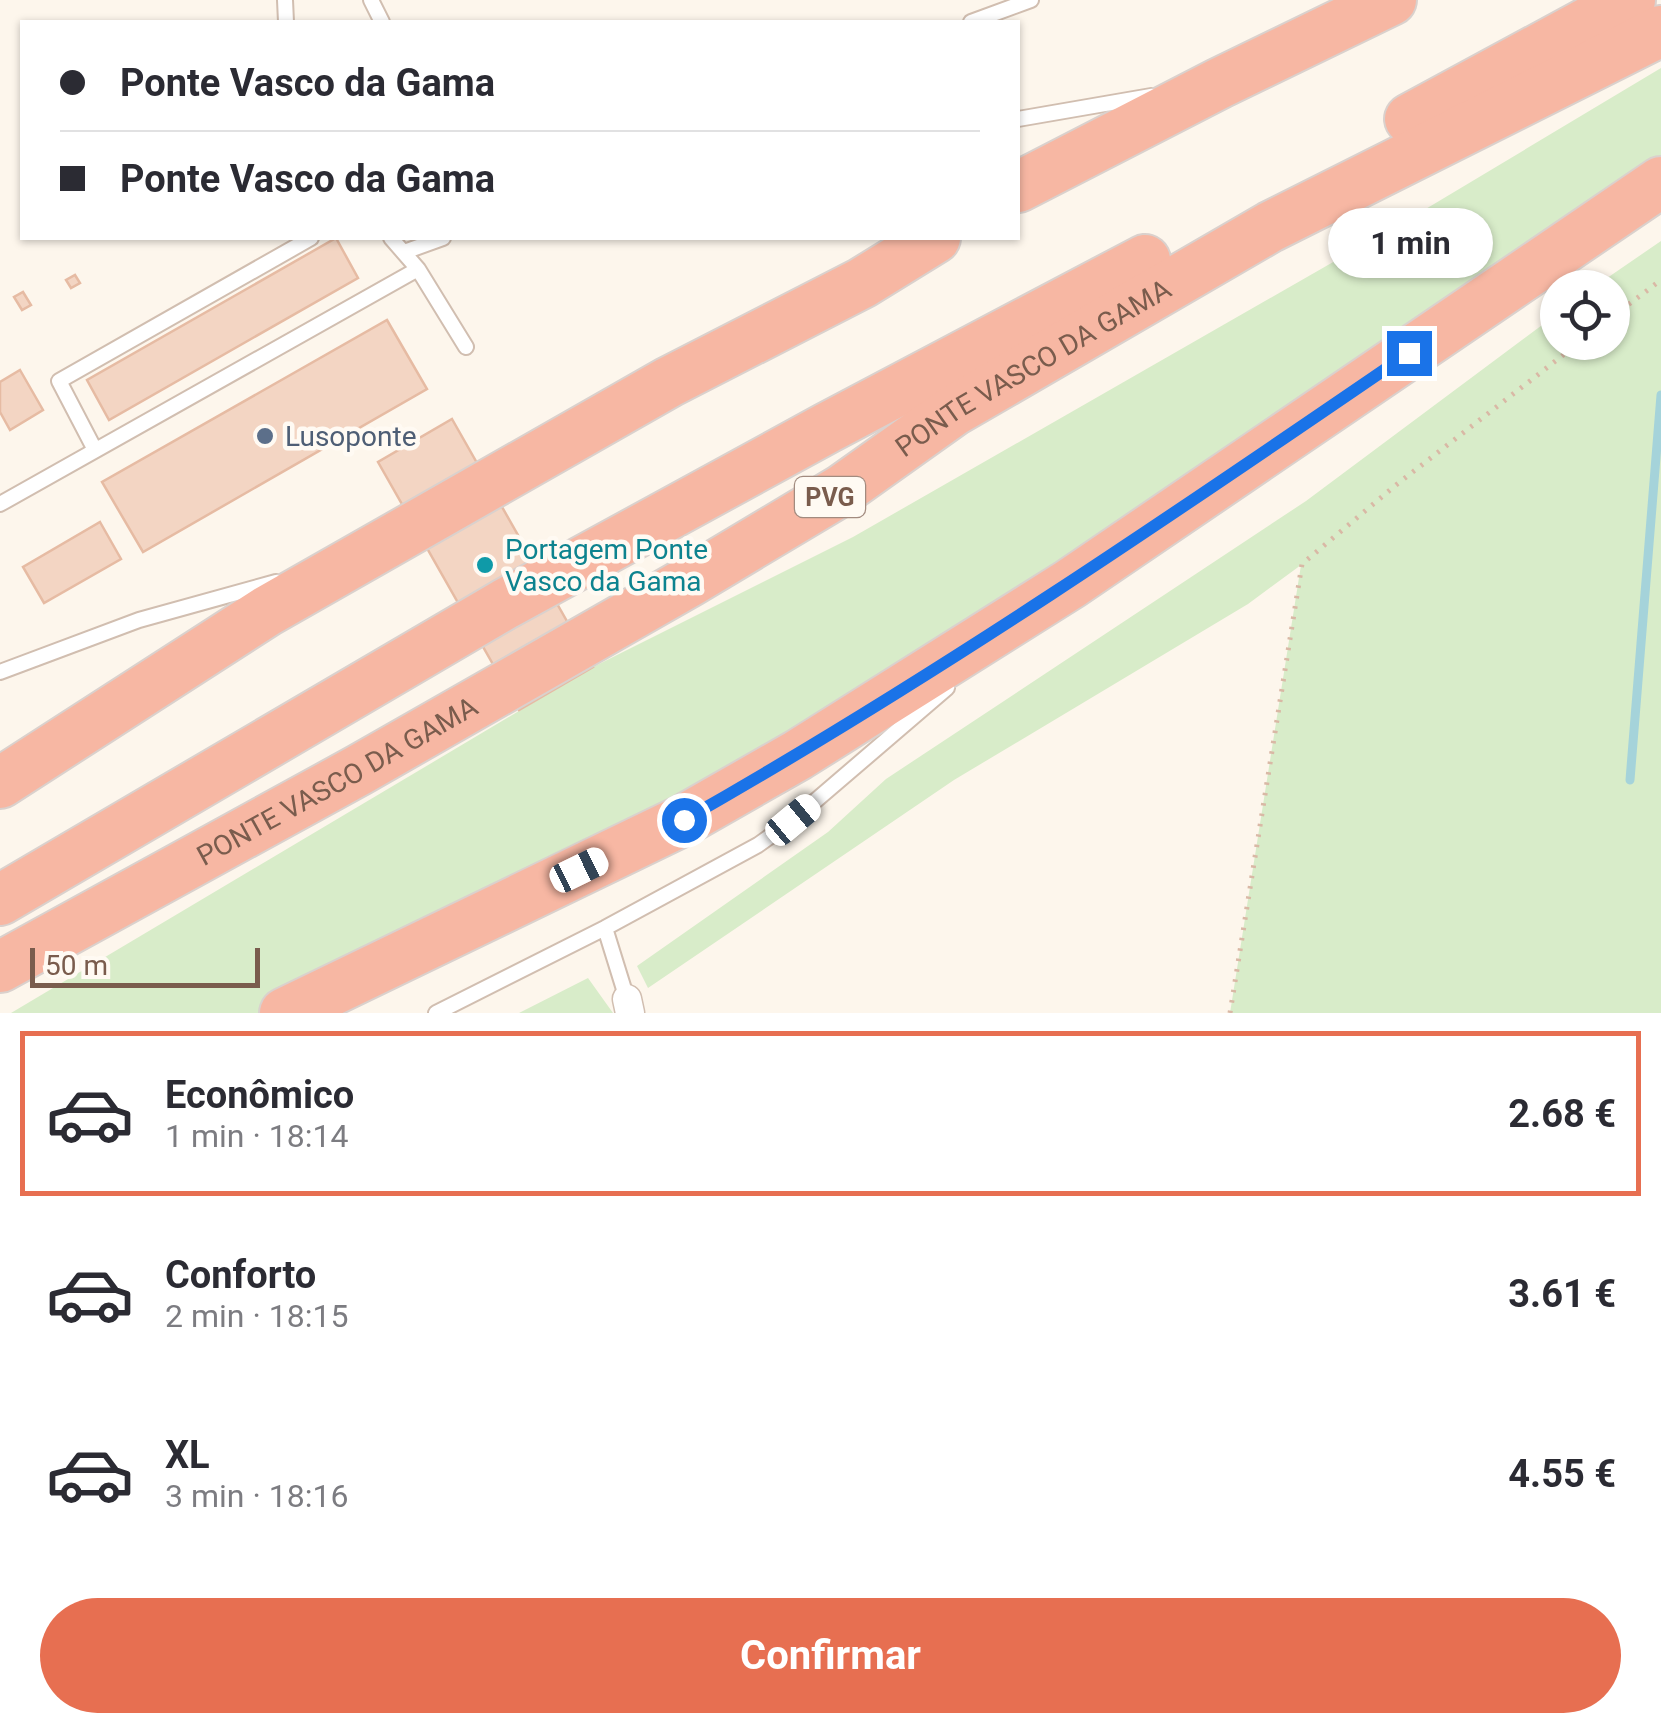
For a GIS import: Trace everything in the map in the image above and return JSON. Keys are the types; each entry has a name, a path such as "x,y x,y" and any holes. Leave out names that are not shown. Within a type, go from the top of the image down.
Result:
{"highway":[{"path":"1020,187 1391,0"},
{"name":"PONTE VASCO DA GAMA","path":"0,900 522,595 1630,0"},
{"name":"PONTE VASCO DA GAMA","path":"0,967 690,582 842,490 952,410 1237,246 1661,31"},
{"path":"286,1013 684,820 798,755 1070,584 1661,182"},
{"path":"0,783 221,639 354,561 669,382 862,283 932,240"}],"lane":[{"path":"976,20 1031,0"},
{"path":"1020,119 1220,83"},
{"path":"95,450 58,381 307,240"},
{"path":"393,240 418,270 466,347"},
{"path":"404,252 437,240"},
{"path":"0,504 418,270"},
{"path":"302,575 354,561"},
{"path":"0,672 138,620 284,580"},
{"path":"983,658 1070,584"},
{"path":"436,1013 606,928 778,832 954,682"},
{"path":"606,928 629,1006"}],"path":[{"path":"1630,303 1661,280"},
{"path":"1230,1013 1302,564 1557,360"}],"green space":[{"path":"1661,68 1661,159 1059,568 808,729 266,1013 11,1013 593,667 853,537 1424,210"},
{"path":"1661,241 1661,1013 1230,1013 1301,565 1248,604 954,780 648,988 637,966 828,832 886,779 1306,501 1540,327 1540,360 1630,360 1630,270 1619,270"},
{"path":"588,978 613,1013 519,1013"}],"building":[{"path":"332,240 337,240 358,278 109,420 87,380"},
{"path":"75,275 80,283 71,288 66,280"},
{"path":"23,292 31,305 22,310 14,297"},
{"name":"Lusoponte","path":"387,320 427,389 143,552 102,482"},
{"path":"20,370 43,410 10,430 0,412 0,382"},
{"name":"Portagem Ponte Vasco da Gama","path":"452,419 593,667 519,710 378,462"},
{"path":"100,522 121,559 44,603 23,567"}],"waterway":[{"path":"1630,780 1661,395"}],"place":[{"name":"Lusoponte","path":"265,436"},
{"name":"Portagem Ponte Vasco da Gama","path":"485,565"}],"route":[{"path":"684,820 798,755 1070,584 1409,353"}]}
